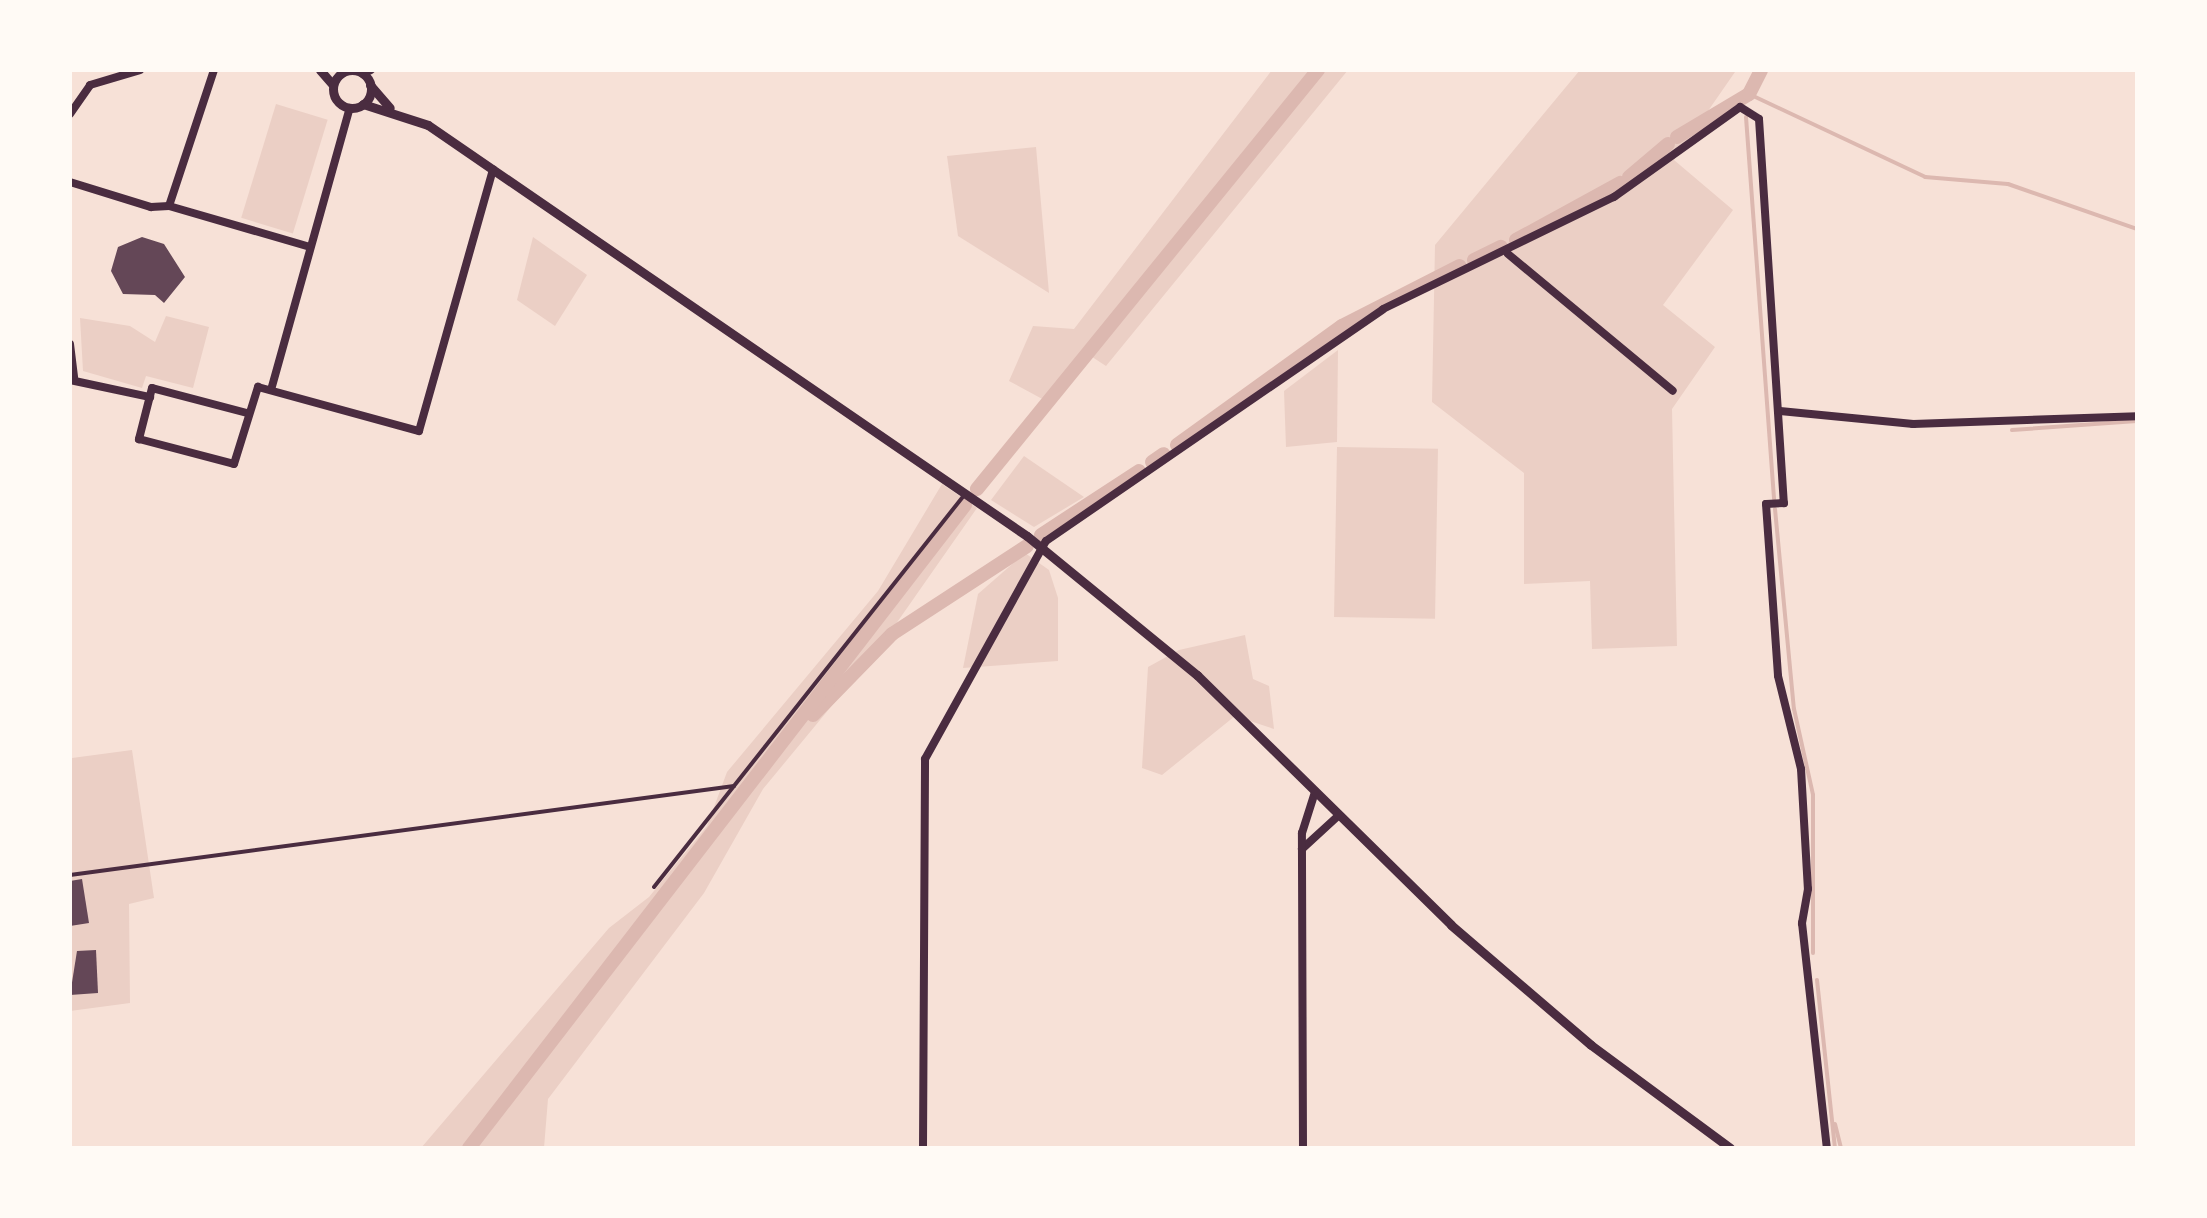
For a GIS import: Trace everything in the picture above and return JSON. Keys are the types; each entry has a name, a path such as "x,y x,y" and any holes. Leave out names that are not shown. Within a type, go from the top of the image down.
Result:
{"street":[{"path":"70,114 90,85 140,70"},
{"path":"169,206 214,70"},
{"path":"320,70 333,86 339,103 350,108 363,104 390,108"},
{"path":"333,86 344,71 367,72 370,86 390,108 493,169 1042,548 1198,676 1450,925 1591,1045 1730,1148"},
{"path":"363,104 370,86"},
{"path":"271,390 350,108"},
{"path":"923,1148 926,758 1042,548 1383,309 1508,254 1614,197 1736,108 1752,110 1759,119 1784,503 1766,504 1778,676 1800,768 1808,889 1802,923 1826,1148"},
{"path":"248,413 152,388 139,439 234,464 258,387 419,430 493,169"},
{"path":"70,182 151,207 169,206 310,246"},
{"path":"1508,254 1673,391"},
{"path":"70,344 72,379 150,397"},
{"path":"1780,410 1930,424 2137,416"},
{"path":"1302,1148 1302,849 1315,792"},
{"path":"1302,849 1313,832 1338,816"}],"lane":[{"path":"654,888 965,494"},
{"path":"70,875 734,786"}],"shaded area":[{"path":"1272,70 1348,70 1106,366 1083,351 1046,401 1009,381 1033,326 1074,329"},
{"path":"1580,70 1735,72 1674,160 1733,210 1663,305 1715,347 1672,409 1677,646 1592,649 1590,581 1524,584 1524,473 1432,402 1435,245"},
{"path":"276,104 328,120 293,234 241,218"},
{"path":"1036,147 1049,293 958,236 947,156"},
{"path":"533,237 587,275 555,326 517,300"},
{"path":"166,316 209,327 193,388 146,376 142,388 83,371 80,318 130,326 155,342"},
{"path":"1338,350 1337,442 1286,447 1284,391"},
{"path":"1337,447 1438,449 1435,619 1334,617"},
{"path":"1024,456 1084,497 1034,527 991,500"},
{"path":"942,484 977,508 877,651 763,789 704,893 548,1099 544,1148 421,1148 609,928 649,897 707,826 727,772 878,591"},
{"path":"1025,553 1049,570 1058,598 1058,661 963,668 978,594"},
{"path":"1245,635 1253,679 1269,686 1274,729 1235,716 1162,775 1142,768 1148,667 1179,650"},
{"path":"70,745 72,758 132,750 154,898 129,904 130,1003 70,1011"}],"building":[{"path":"142,237 164,244 185,277 164,303 155,295 123,294 111,271 118,247"},
{"path":"82,879 89,923 70,926 70,881"},
{"path":"96,950 98,993 70,995 77,951"}],"waterway":[{"path":"977,489 1318,70"},
{"path":"1677,137 1749,94 1761,70"},
{"path":"1749,94 1925,177 2008,184 2137,229"},
{"path":"1746,117 1774,499"},
{"path":"1629,177 1668,144"},
{"path":"1516,240 1620,183"},
{"path":"1474,260 1501,247"},
{"path":"1177,445 1342,326 1460,266"},
{"path":"2012,430 2137,421"},
{"path":"1152,462 1164,454"},
{"path":"1041,535 1139,471"},
{"path":"469,1148 965,505"},
{"path":"1775,509 1794,709 1813,795 1813,953"},
{"path":"813,715 892,634 1027,546"},
{"path":"1817,980 1835,1148"},
{"path":"1835,1124 1841,1148"}]}
